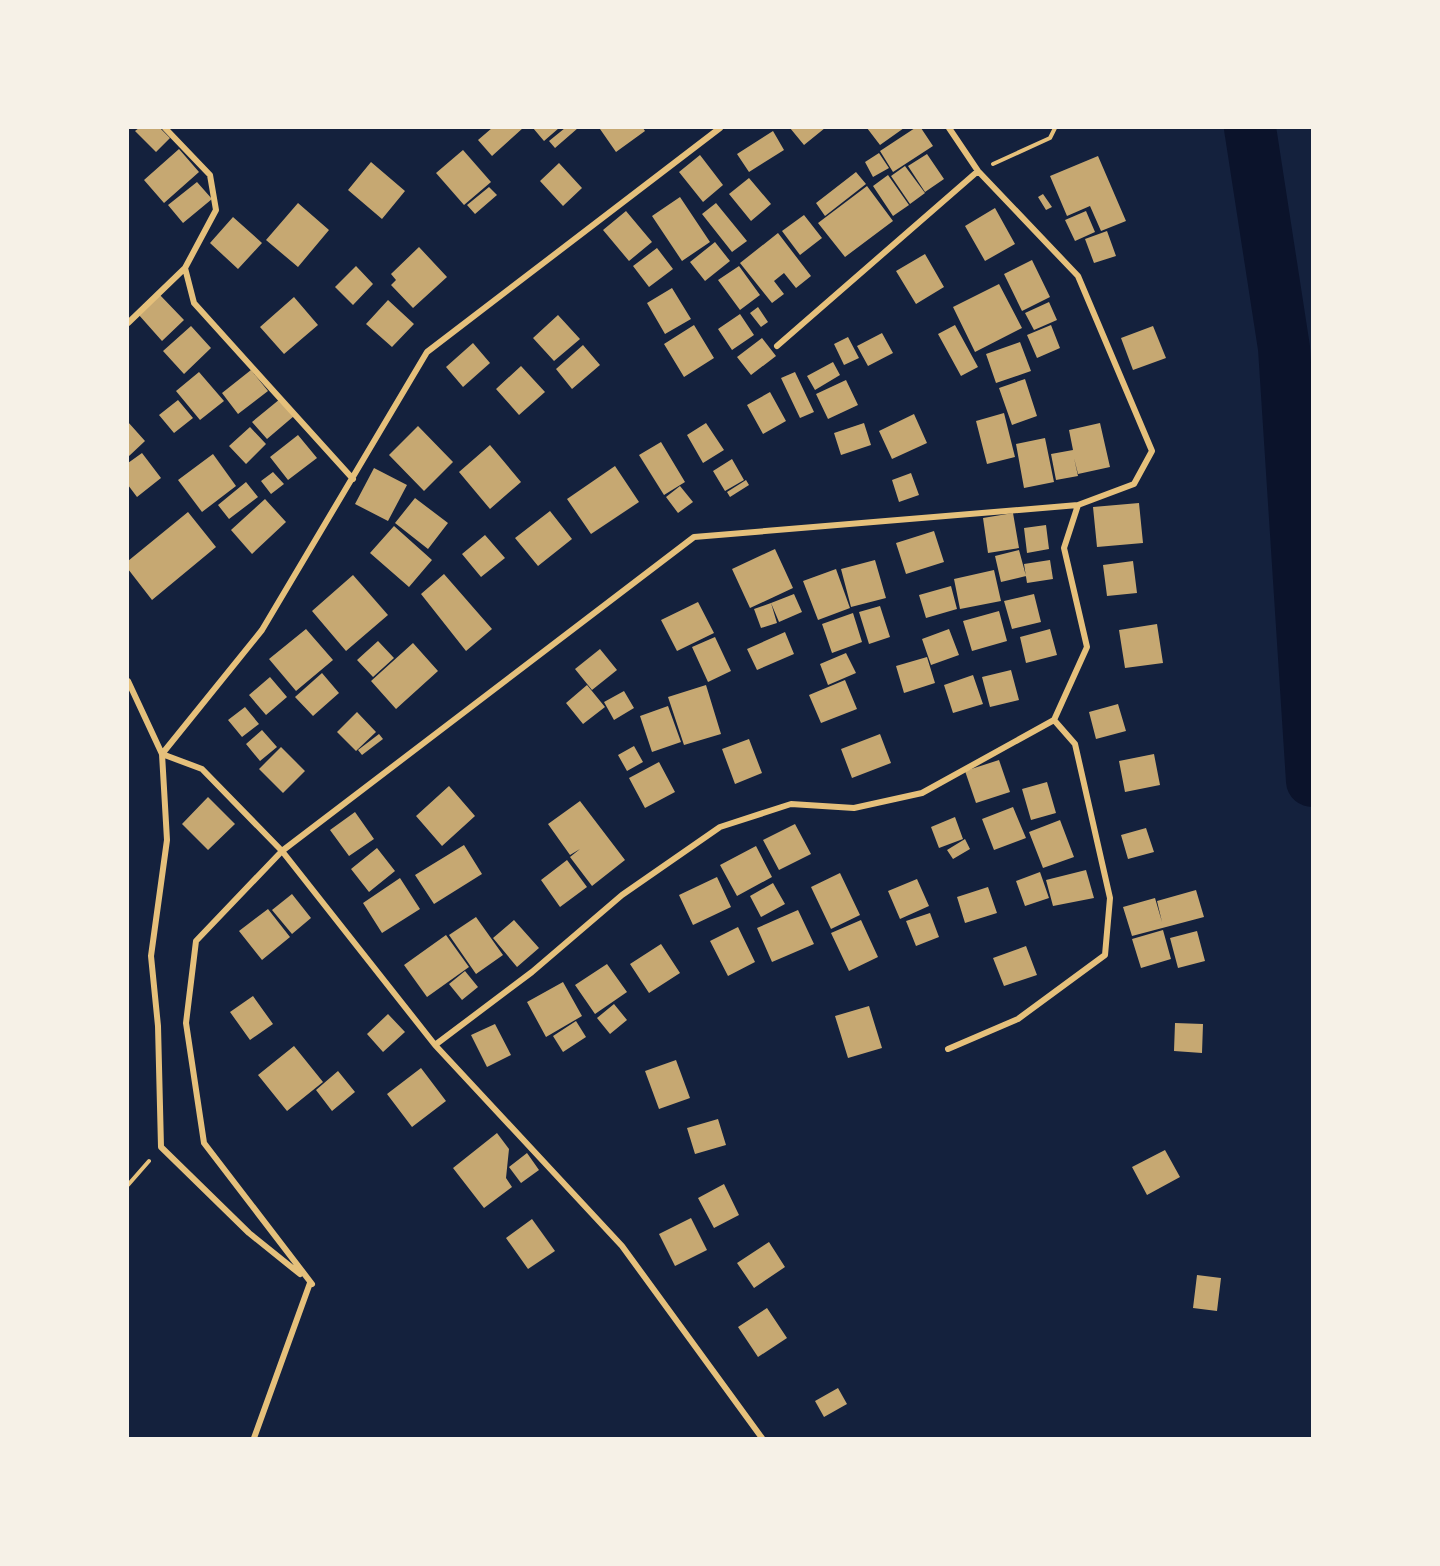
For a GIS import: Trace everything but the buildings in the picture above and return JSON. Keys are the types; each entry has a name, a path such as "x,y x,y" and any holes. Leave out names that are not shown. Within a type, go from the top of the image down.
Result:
{"street":[{"path":"128,323 184,268 216,210 210,175 165,128"},
{"path":"162,754 262,630 427,352 720,128"},
{"path":"312,1284 204,1143 186,1023 196,941 282,851 694,537 1078,505 1134,484 1152,451 1078,276 978,171 949,128"},
{"path":"777,346 978,171"},
{"path":"184,268 194,303 353,478"},
{"path":"435,1045 532,972 622,895 720,827 791,804 854,808 922,794 1054,720 1087,647 1064,549 1078,505"},
{"path":"128,681 162,754 167,840 151,956 158,1026 161,1147 249,1233 312,1284"},
{"path":"948,1049 1018,1019 1105,955 1110,898 1075,744 1054,720"},
{"path":"162,754 202,769 282,851 435,1045 621,1246 762,1438"},
{"path":"254,1438 312,1284"}],"path":[{"path":"978,171 1050,138 1055,128"},
{"path":"128,1185 161,1147"}],"waterway":[{"path":"1250,128 1284,348 1312,781"}]}
